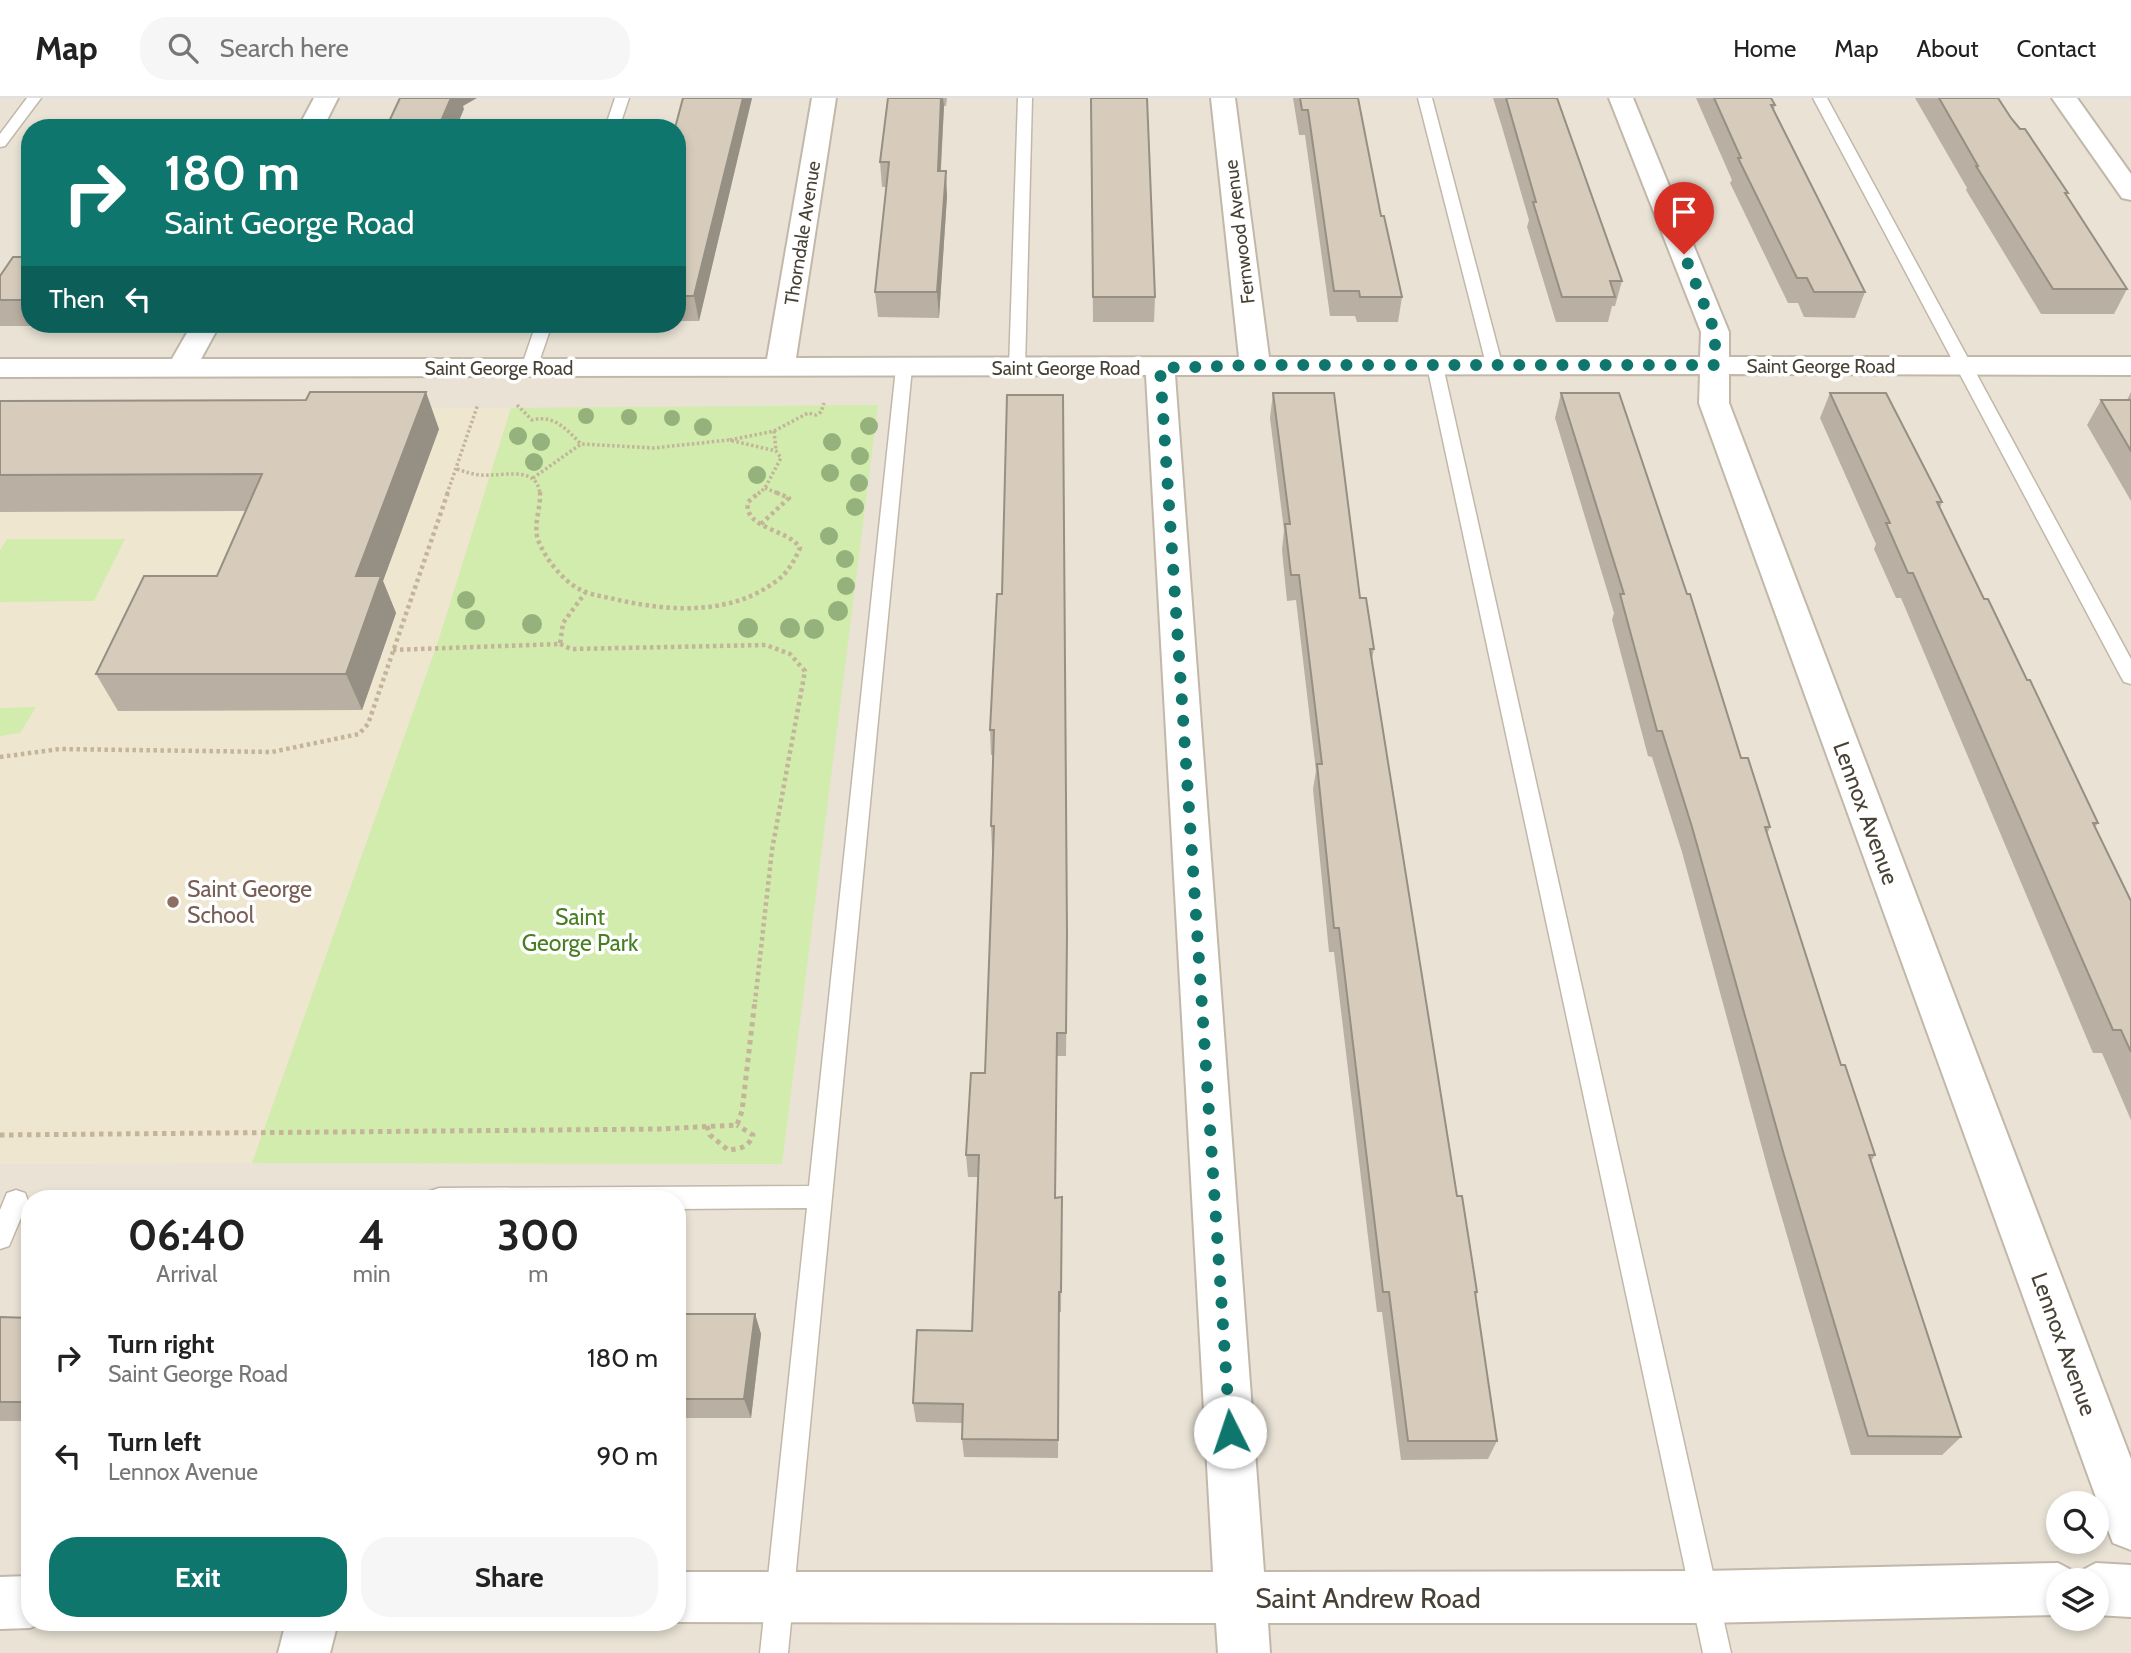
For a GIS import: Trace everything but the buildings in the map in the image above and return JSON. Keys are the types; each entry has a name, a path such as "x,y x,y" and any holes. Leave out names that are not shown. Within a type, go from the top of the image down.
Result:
{"street":[{"path":"315,119 326,98"},
{"name":"Thorndale Avenue","path":"780,367 824,98"},
{"name":"Fernwood Avenue","path":"1223,98 1255,365"},
{"name":"Lennox Avenue","path":"1621,98 1715,332 1714,403 2131,1525"},
{"path":"2064,98 2131,192"},
{"path":"183,368 201,333"},
{"name":"Saint George Road","path":"0,368 2131,366"},
{"path":"1160,368 1244,1653"},
{"name":"Saint Andrew Road","path":"686,1598 1704,1597 2046,1589"},
{"path":"2109,1590 2131,1591"},
{"path":"0,1603 21,1602"},
{"path":"304,1653 310,1631"}],"lane":[{"path":"0,143 34,98"},
{"path":"615,119 622,98"},
{"path":"1017,368 1026,98"},
{"path":"1425,98 1494,365"},
{"path":"1820,98 2131,677"},
{"path":"529,368 541,333"},
{"path":"1435,366 1717,1653"},
{"path":"774,1653 904,368"},
{"path":"686,1198 820,1197"},
{"path":"0,1238 15,1201"}],"path":[{"path":"533,478 581,444 654,449 729,440 774,431 808,413 816,415 821,412 824,402"},
{"path":"0,757 60,749 272,752 359,734 368,723 478,403"},
{"path":"515,403 532,419 543,417 559,423 581,444"},
{"path":"457,469 470,476 484,478 525,474 533,478 541,496 536,534 543,550 568,581 585,593 648,607 696,607 741,600 768,588 796,561 800,548 794,539 753,520 747,508 748,502 765,488 779,467 781,458 776,451 774,431"},
{"path":"729,440 776,451"},
{"path":"761,524 789,498 765,488"},
{"path":"560,644 563,622 585,593"},
{"path":"393,650 560,644 571,649 766,645 790,654 805,671 772,850 742,1111 737,1125"},
{"path":"0,1135 646,1130 707,1126 737,1125 753,1135 751,1142 744,1148 728,1150 710,1135 707,1126"}],"shaded area":[{"path":"0,98 2131,98 2131,1653 0,1653"},
{"name":"Saint George School","path":"0,406 511,408 438,642 252,1163 0,1164"}],"green space":[{"name":"Saint George Park","path":"878,405 782,1164 252,1163 438,642 511,408"},
{"path":"7,539 125,539 94,601 0,602 0,550"},
{"path":"36,707 20,733 0,736 0,708"}],"place":[{"name":"Saint George School","path":"173,902"}],"route":[{"path":"1230,1432 1160,368 1255,365 1715,365 1715,332 1684,254"}]}
